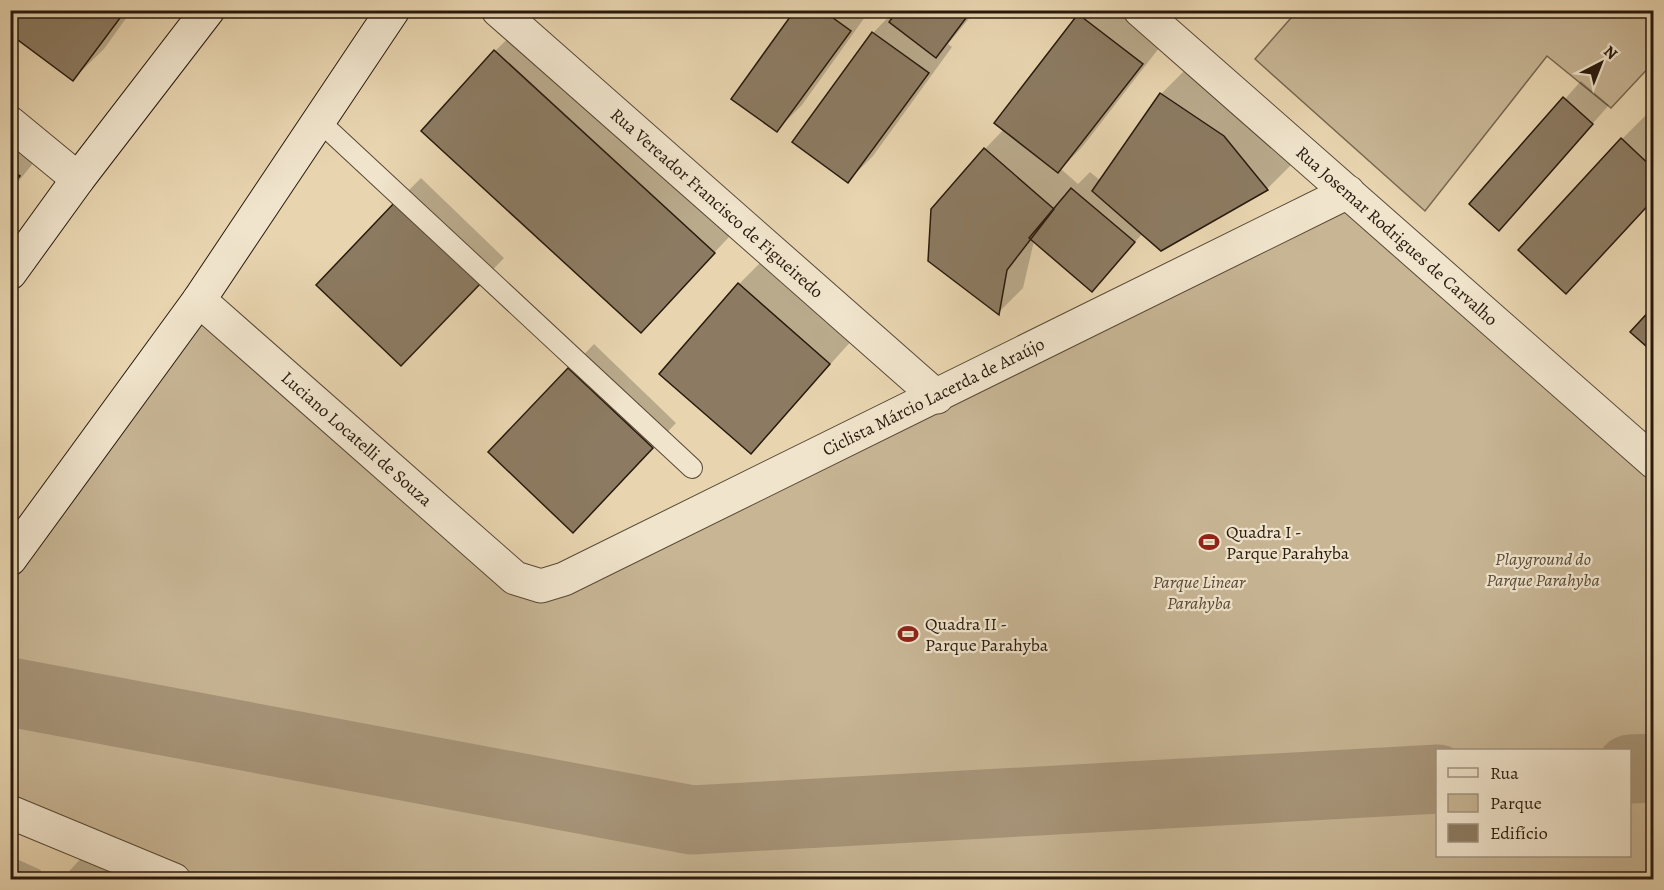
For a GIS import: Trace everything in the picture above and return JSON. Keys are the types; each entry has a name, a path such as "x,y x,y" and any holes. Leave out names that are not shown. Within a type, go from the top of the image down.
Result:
{"street":[{"path":"10,273 78,179 208,10"},
{"path":"10,559 199,300 393,10"},
{"name":"Rua Vereador Francisco de Figueiredo","path":"498,10 937,397"},
{"name":"Rua Josemar Rodrigues de Carvalho","path":"1140,10 1653,462"},
{"path":"10,123 78,179"},
{"name":"Ciclista Márcio Lacerda de Araújo","path":"515,578 541,586 564,579 937,397 1348,192"},
{"name":"Luciano Locatelli de Souza","path":"199,300 515,578"},
{"path":"10,812 174,879"}],"lane":[{"path":"319,121 692,468"}],"green space":[{"path":"1298,10 1653,11 1653,63 1611,108 1547,56 1425,211 1255,59"},
{"name":"Parque Linear Parahyba","path":"1356,194 1653,459 1653,879 188,880 11,804 11,563 194,306 537,602"}],"building":[{"path":"10,10 126,10 73,81 10,34"},
{"path":"795,10 822,10 851,31 777,132 731,99"},
{"path":"898,10 972,10 936,58 889,22"},
{"path":"1078,14 1143,64 1058,173 994,123"},
{"path":"872,32 929,73 848,183 792,142"},
{"path":"494,50 715,253 641,333 421,131"},
{"path":"1160,93 1224,136 1268,190 1161,251 1092,191"},
{"path":"1563,97 1593,124 1499,231 1469,204"},
{"path":"1621,138 1654,169 1654,199 1566,294 1518,250"},
{"path":"984,148 1054,209 1007,270 999,315 928,261 931,209"},
{"path":"10,169 20,176 10,188"},
{"path":"1071,188 1135,242 1092,292 1029,238"},
{"path":"396,201 481,283 401,366 316,285"},
{"path":"738,283 830,364 751,454 659,374"},
{"path":"1654,306 1654,353 1630,332"},
{"path":"568,368 653,448 573,533 488,452"},
{"path":"10,868 34,879 10,880"}],"waterway":[{"path":"10,692 692,820 1436,779"},
{"path":"1631,769 1654,768"}],"place":[{"name":"Quadra I - Parque Parahyba","path":"1209,542"},
{"name":"Quadra II - Parque Parahyba","path":"908,634"}],"park label":[{"name":"Playground do Parque Parahyba","path":"1543,569"}]}
